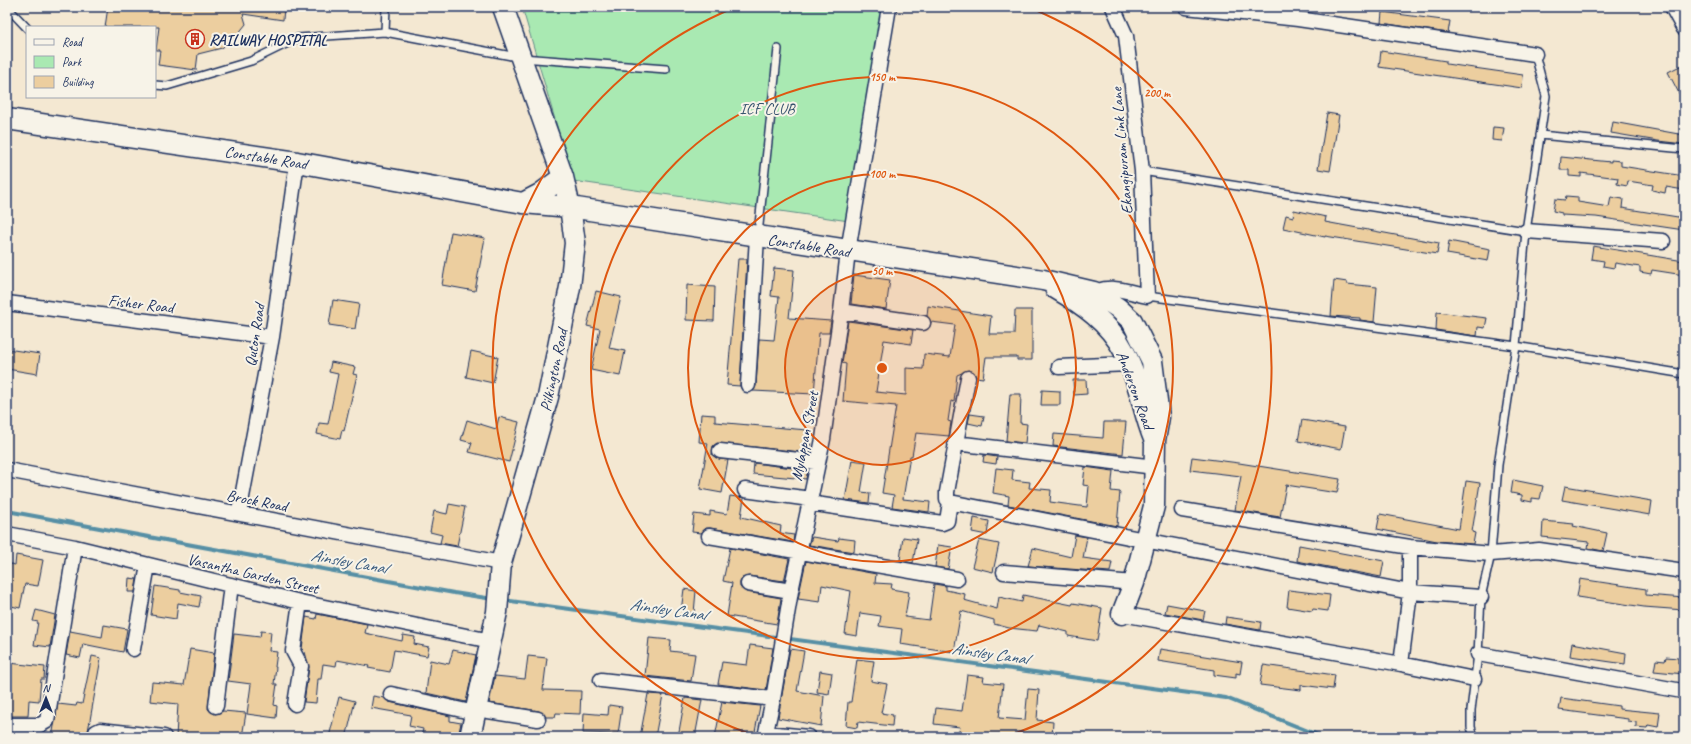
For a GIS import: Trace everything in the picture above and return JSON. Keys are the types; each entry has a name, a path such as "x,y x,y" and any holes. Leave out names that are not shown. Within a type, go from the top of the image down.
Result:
{"street":[{"name":"Pilkington Road","path":"470,737 492,641 500,587 501,563 548,397 570,287 575,243 570,206 563,177 503,7"},
{"name":"Mylappan Street","path":"765,735 773,699 791,591 823,439 848,251 889,7"},
{"name":"Ekangipuram Link Lane","path":"1113,7 1126,36 1142,171 1147,296"},
{"path":"1186,7 1298,19 1535,54"},
{"path":"1672,7 1684,29"},
{"name":"Constable Road","path":"7,119 297,162 523,203 570,206 757,237 1043,280 1087,298 1118,308 1132,321 1152,361"},
{"name":"Quton Road","path":"239,514 272,337 297,162"},
{"path":"523,203 540,194 563,177"},
{"path":"1526,231 1663,240"},
{"path":"748,385 757,237"},
{"name":"Constable Road","path":"1087,298 1108,287 1147,296"},
{"name":"Anderson Road","path":"1087,298 1099,318 1124,351 1154,440"},
{"name":"Fisher Road","path":"7,303 272,337"},
{"path":"841,311 923,323"},
{"name":"Anderson Road","path":"1122,614 1134,583 1154,506 1154,440 1159,417 1152,361"},
{"path":"1059,367 1129,364"},
{"path":"745,490 942,523 947,521 950,502 947,499 947,492 968,378"},
{"path":"955,443 1155,467"},
{"path":"720,450 817,462"},
{"name":"Brock Road","path":"7,470 501,563"},
{"path":"950,502 1410,592 1481,597"},
{"path":"1182,510 1410,547 1491,554 1539,550 1684,571"},
{"name":"Vasantha Garden Street","path":"7,534 75,547 300,602 492,641"},
{"path":"709,536 957,580"},
{"path":"7,725 40,725 47,721 75,547"},
{"path":"1401,664 1410,592 1410,547"},
{"path":"133,649 148,565"},
{"path":"1004,572 1134,583"},
{"path":"748,584 791,591"},
{"path":"216,706 231,585"},
{"path":"295,704 301,666 293,651 300,602"},
{"path":"1122,614 1401,664 1474,679"},
{"path":"1478,654 1682,692"},
{"path":"601,680 773,699"},
{"path":"391,694 476,711 538,719"},
{"path":"95,737 96,732 100,730 164,737"},
{"path":"765,735 808,737"}],"lane":[{"path":"7,7 26,27"},
{"path":"385,32 386,7"},
{"path":"156,85 167,86 251,61 298,38 385,32 522,58 666,69"},
{"path":"757,237 778,49"},
{"path":"1474,737 1471,727 1474,679 1478,654 1481,597 1491,554 1498,465 1516,346 1526,231 1546,96 1535,54"},
{"path":"1540,135 1684,149"},
{"path":"1142,171 1526,231"},
{"path":"1147,296 1516,346 1684,374"}],"green space":[{"name":"ICF CLUB","path":"522,7 884,7 856,222 573,181"}],"building":[{"name":"RAILWAY HOSPITAL","path":"108,7 284,7 283,20 243,14 246,24 238,34 222,48 198,54 196,70 158,65 160,50 156,50 159,27 105,26"},
{"path":"1382,12 1450,21 1448,33 1381,23"},
{"path":"1381,51 1446,61 1446,64 1523,75 1522,88 1379,67"},
{"path":"1684,64 1684,103 1668,72"},
{"path":"1327,113 1339,115 1330,171 1318,169"},
{"path":"1613,122 1684,135 1684,144 1611,133"},
{"path":"1493,127 1504,128 1502,141 1492,140"},
{"path":"1561,157 1611,162 1611,160 1621,161 1621,166 1684,176 1684,190 1666,187 1665,193 1652,190 1653,185 1628,181 1627,186 1617,184 1618,178 1581,173 1581,177 1569,176 1569,170 1560,170"},
{"path":"1566,196 1578,197 1578,202 1609,207 1611,197 1623,199 1622,208 1684,218 1684,230 1596,217 1562,215 1562,213 1553,211 1555,199 1565,200"},
{"path":"1294,210 1326,217 1325,222 1439,243 1437,254 1325,237 1283,228 1286,215 1293,217"},
{"path":"451,232 485,238 475,291 442,285"},
{"path":"1449,241 1490,249 1488,261 1447,254"},
{"path":"1593,246 1684,261 1684,275 1652,270 1651,274 1640,272 1640,267 1615,263 1614,268 1603,266 1604,261 1591,259"},
{"path":"738,259 747,259 740,386 727,385"},
{"path":"774,268 794,270 789,318 831,321 829,333 819,333 814,394 753,391 756,386 759,339 774,340 779,297 771,296"},
{"path":"854,275 890,280 886,309 851,304"},
{"path":"1334,280 1347,282 1347,284 1377,287 1374,322 1360,320 1360,318 1331,316"},
{"path":"687,285 715,287 714,321 686,320"},
{"path":"596,291 621,297 609,348 625,351 620,376 591,370 600,329 587,326"},
{"path":"333,300 359,304 355,329 329,325"},
{"path":"928,306 991,316 989,334 1014,334 1015,310 1032,310 1032,360 1017,360 1017,357 986,357 983,378 976,377 974,372 969,370 957,375 954,402 951,401 948,421 951,422 949,436 916,433 912,456 910,456 903,499 930,502 929,512 892,507 894,495 882,493 896,406 843,401 846,364 842,363 848,321 913,330 911,344 884,340 876,392 906,395 906,368 923,369 924,354 950,357 955,325 931,322 927,316"},
{"path":"1437,312 1487,318 1485,328 1478,327 1477,336 1436,330"},
{"path":"7,349 40,354 37,374 7,369"},
{"path":"471,351 498,357 493,383 466,377"},
{"path":"331,362 355,367 353,374 357,375 344,431 342,430 340,439 317,434 319,423 328,424 338,374 329,372"},
{"path":"1073,380 1086,380 1087,394 1074,395"},
{"path":"1042,390 1060,391 1060,405 1041,405"},
{"path":"1010,394 1021,394 1020,423 1027,424 1025,443 1006,441"},
{"path":"701,414 715,415 715,422 807,430 805,444 811,444 810,453 717,443 713,446 712,455 719,459 728,460 722,493 700,489 708,443 699,442"},
{"path":"970,414 984,416 982,426 968,423"},
{"path":"499,417 519,422 509,462 469,452 472,443 461,440 467,420 496,429"},
{"path":"1302,420 1345,427 1341,449 1298,441"},
{"path":"1104,422 1126,422 1123,454 1053,446 1054,434 1103,438"},
{"path":"984,455 997,457 996,464 983,462"},
{"path":"1192,457 1340,479 1337,493 1286,485 1280,517 1235,510 1241,476 1190,470"},
{"path":"852,460 866,462 861,492 870,493 869,503 845,500"},
{"path":"754,463 808,470 806,479 753,474"},
{"path":"1085,467 1113,471 1111,491 1120,492 1117,526 1008,505 1009,496 993,493 996,468 1013,470 1012,480 1030,482 1029,488 1051,490 1050,502 1087,507 1089,486 1083,485"},
{"path":"1513,480 1543,486 1540,499 1532,498 1532,502 1522,500 1522,495 1511,493"},
{"path":"1466,481 1480,483 1472,532 1475,533 1473,544 1437,541 1377,529 1380,514 1459,529"},
{"path":"1565,486 1652,501 1650,515 1562,500"},
{"path":"730,496 744,498 741,517 781,526 780,533 794,535 793,542 710,528 706,528 701,533 692,532 694,514 710,516 710,511 727,514"},
{"path":"449,504 465,507 457,546 440,543 442,535 430,532 434,511 447,514"},
{"path":"974,518 989,521 987,535 972,532"},
{"path":"1543,521 1574,524 1573,526 1607,533 1603,551 1588,548 1589,542 1542,537"},
{"path":"1075,535 1087,537 1083,558 1112,562 1110,572 1028,566 1033,548 1071,557"},
{"path":"812,537 838,541 839,538 855,540 854,552 809,545"},
{"path":"903,537 917,539 913,563 900,560"},
{"path":"979,540 999,544 993,572 972,567"},
{"path":"938,545 952,547 948,569 935,567"},
{"path":"1299,545 1384,561 1381,577 1297,561"},
{"path":"730,548 789,559 784,581 749,576 742,578 740,582 740,587 746,592 781,598 777,624 727,616 732,583 723,581"},
{"path":"16,555 43,560 38,586 25,584 20,608 7,605 11,585 7,584 7,563 15,565"},
{"path":"806,561 876,574 875,583 892,584 891,589 909,592 905,617 929,620 934,584 946,586 946,590 965,594 964,600 997,609 999,597 1022,602 1023,595 1072,605 1073,603 1102,608 1097,641 1068,636 1068,632 1039,625 1037,631 1009,628 994,624 994,620 961,611 954,652 900,644 902,629 879,626 881,616 860,613 857,636 845,634 851,591 822,585 820,602 798,599"},
{"path":"129,578 137,579 135,592 128,592"},
{"path":"1580,579 1646,589 1646,595 1684,598 1684,610 1644,607 1577,597"},
{"path":"155,586 180,590 180,592 201,596 199,607 178,603 176,619 151,615"},
{"path":"684,589 696,591 694,613 681,611"},
{"path":"1289,590 1330,595 1328,611 1313,609 1312,611 1287,607"},
{"path":"1167,604 1205,611 1203,620 1165,613"},
{"path":"36,610 55,615 50,647 34,645 38,622 33,621"},
{"path":"317,614 367,624 365,633 402,641 403,635 415,637 414,644 429,647 427,656 394,650 390,672 368,668 369,666 337,660 336,666 323,664 321,679 318,679 316,703 304,702 309,667 305,652 302,649 306,617 316,619"},
{"path":"1226,617 1261,622 1260,630 1225,624"},
{"path":"104,625 127,629 123,652 83,644 80,658 66,655 70,631 102,637"},
{"path":"261,631 271,632 269,651 277,652 274,684 277,684 274,705 277,706 276,718 247,714 251,684 228,681 234,634 260,637"},
{"path":"649,638 671,640 670,651 695,654 691,681 645,676"},
{"path":"1572,643 1626,653 1625,664 1570,656"},
{"path":"750,645 773,648 766,690 718,684 722,662 747,665"},
{"path":"190,649 214,653 208,709 215,714 223,711 246,713 242,737 229,737 203,733 203,737 176,737 178,704 150,701 152,682 184,685"},
{"path":"790,649 804,651 797,691 824,696 821,726 778,718"},
{"path":"1160,649 1242,662 1240,674 1236,673 1236,678 1214,675 1214,670 1158,661"},
{"path":"453,650 476,655 466,702 426,693 430,660 449,664"},
{"path":"92,656 101,658 87,737 52,737 58,704 76,706 77,703 82,704"},
{"path":"528,656 547,658 543,690 581,691 580,714 556,713 555,717 546,717 539,711 489,703 495,676 525,679"},
{"path":"1666,657 1678,658 1678,663 1684,664 1684,674 1654,671 1656,660 1665,661"},
{"path":"857,659 874,661 871,681 887,684 881,713 893,715 892,726 858,722 857,728 846,726 848,702 851,702"},
{"path":"9,663 45,667 44,679 41,679 39,701 29,700 28,716 7,716"},
{"path":"1263,665 1335,675 1333,689 1301,685 1301,690 1260,685"},
{"path":"820,671 832,673 829,694 817,692"},
{"path":"967,675 984,677 983,682 1003,684 999,718 1025,720 1028,689 1039,690 1037,720 1053,722 1052,737 1000,737 976,734 975,737 958,735 960,727 934,724 936,708 962,711"},
{"path":"648,694 663,695 655,737 640,737"},
{"path":"373,696 384,698 389,702 450,716 450,721 461,723 458,736 421,737 423,729 409,726 411,715 371,708"},
{"path":"339,697 355,701 348,730 346,737 329,737"},
{"path":"685,698 702,700 695,737 678,737"},
{"path":"1561,698 1619,706 1619,709 1660,713 1658,727 1648,725 1647,728 1636,727 1636,722 1628,721 1628,719 1559,710"},
{"path":"722,702 760,706 754,737 715,737"},
{"path":"609,705 622,707 618,734 583,733 584,713 608,715"}],"waterway":[{"name":"Ainsley Canal","path":"7,511 493,599"},
{"name":"Ainsley Canal","path":"503,600 1226,698 1323,737"}],"place":[{"name":"RAILWAY HOSPITAL","path":"195,39"}]}
